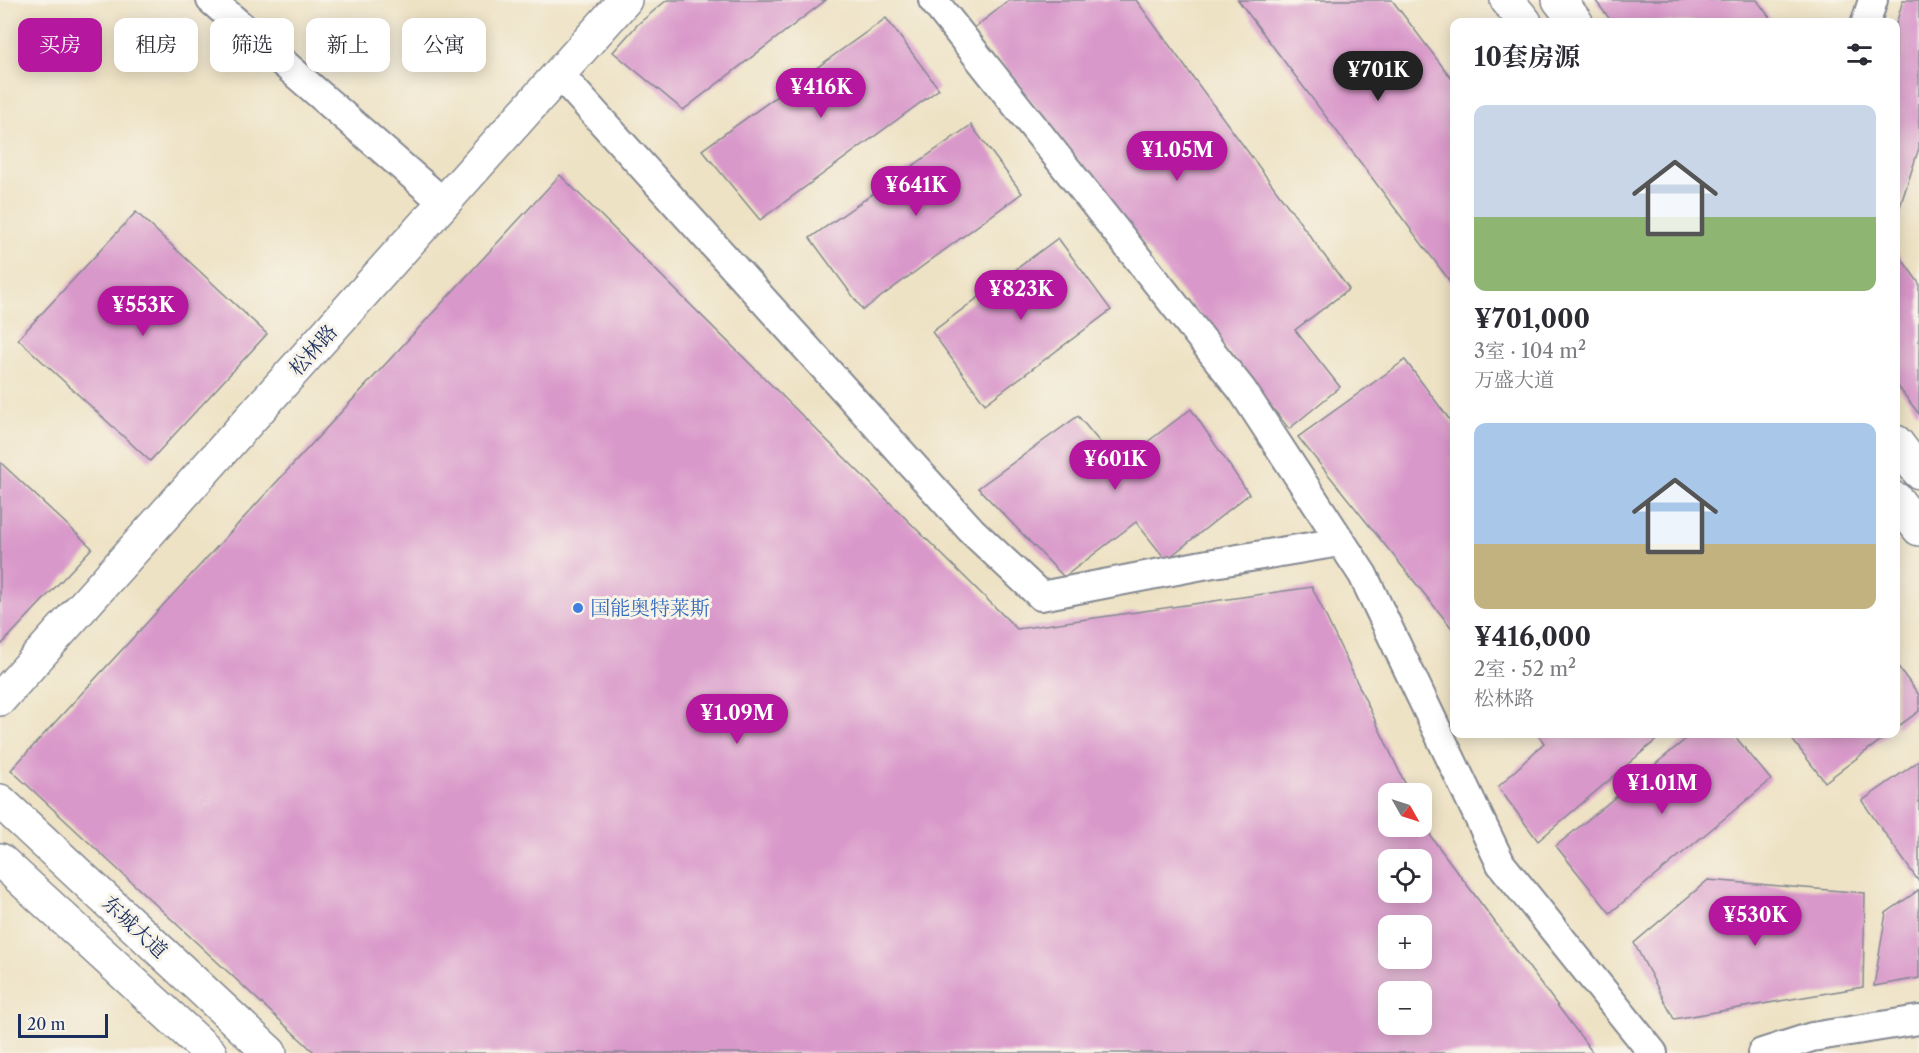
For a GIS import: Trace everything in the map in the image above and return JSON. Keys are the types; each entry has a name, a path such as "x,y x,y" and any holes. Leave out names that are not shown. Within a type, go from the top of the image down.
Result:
{"main road":[{"name":"松林路","path":"0,699 625,0"},
{"path":"1507,0 1522,18"},
{"path":"1559,0 1573,18"},
{"path":"1900,447 1919,472"},
{"path":"1900,504 1919,529"},
{"name":"东城大道","path":"0,801 270,1053"},
{"path":"0,860 210,1053"}],"street":[{"path":"211,0 444,203"},
{"path":"933,0 1242,390 1363,575 1501,864 1653,1053"},
{"path":"1867,18 1873,0"},
{"path":"559,74 972,531 1041,596 1208,564 1340,542"},
{"path":"1762,1053 1812,1037 1919,1020"}],"building":[{"path":"667,0 826,0 683,110 613,52 638,24"},
{"path":"1010,0 1136,0 1349,289 1295,330 1340,387 1289,429 974,28"},
{"path":"1238,0 1392,0 1450,76 1450,281"},
{"path":"1595,0 1757,0 1770,18 1609,18"},
{"path":"1903,0 1919,0 1919,148 1900,207 1900,18 1898,18"},
{"path":"886,18 939,89 760,220 702,150"},
{"path":"971,125 1022,193 863,310 810,238"},
{"name":"国能奥特莱斯","path":"560,175 1017,629 1312,587 1405,783 1378,783 1378,837 1432,837 1593,1053 315,1053 11,770"},
{"path":"136,212 267,334 150,461 18,339"},
{"path":"1058,238 1111,310 985,404 932,332"},
{"path":"1900,257 1919,283 1919,414 1900,389"},
{"path":"1405,360 1450,420 1450,626 1298,437"},
{"path":"1191,409 1249,494 1166,560 1136,522 1064,577 978,488 1078,416 1118,464"},
{"path":"0,462 92,548 0,646"},
{"path":"1900,669 1919,695 1919,711 1900,725"},
{"path":"1540,738 1658,738 1538,841 1498,787 1544,743"},
{"path":"1687,738 1736,738 1771,780 1610,913 1556,846"},
{"path":"1791,738 1884,738 1825,782"},
{"path":"1919,761 1919,882 1862,801"},
{"path":"1708,880 1865,893 1863,987 1674,1019 1634,943"},
{"path":"1919,890 1919,978 1874,986 1886,913"}],"place":[{"name":"国能奥特莱斯","path":"578,608"}]}
